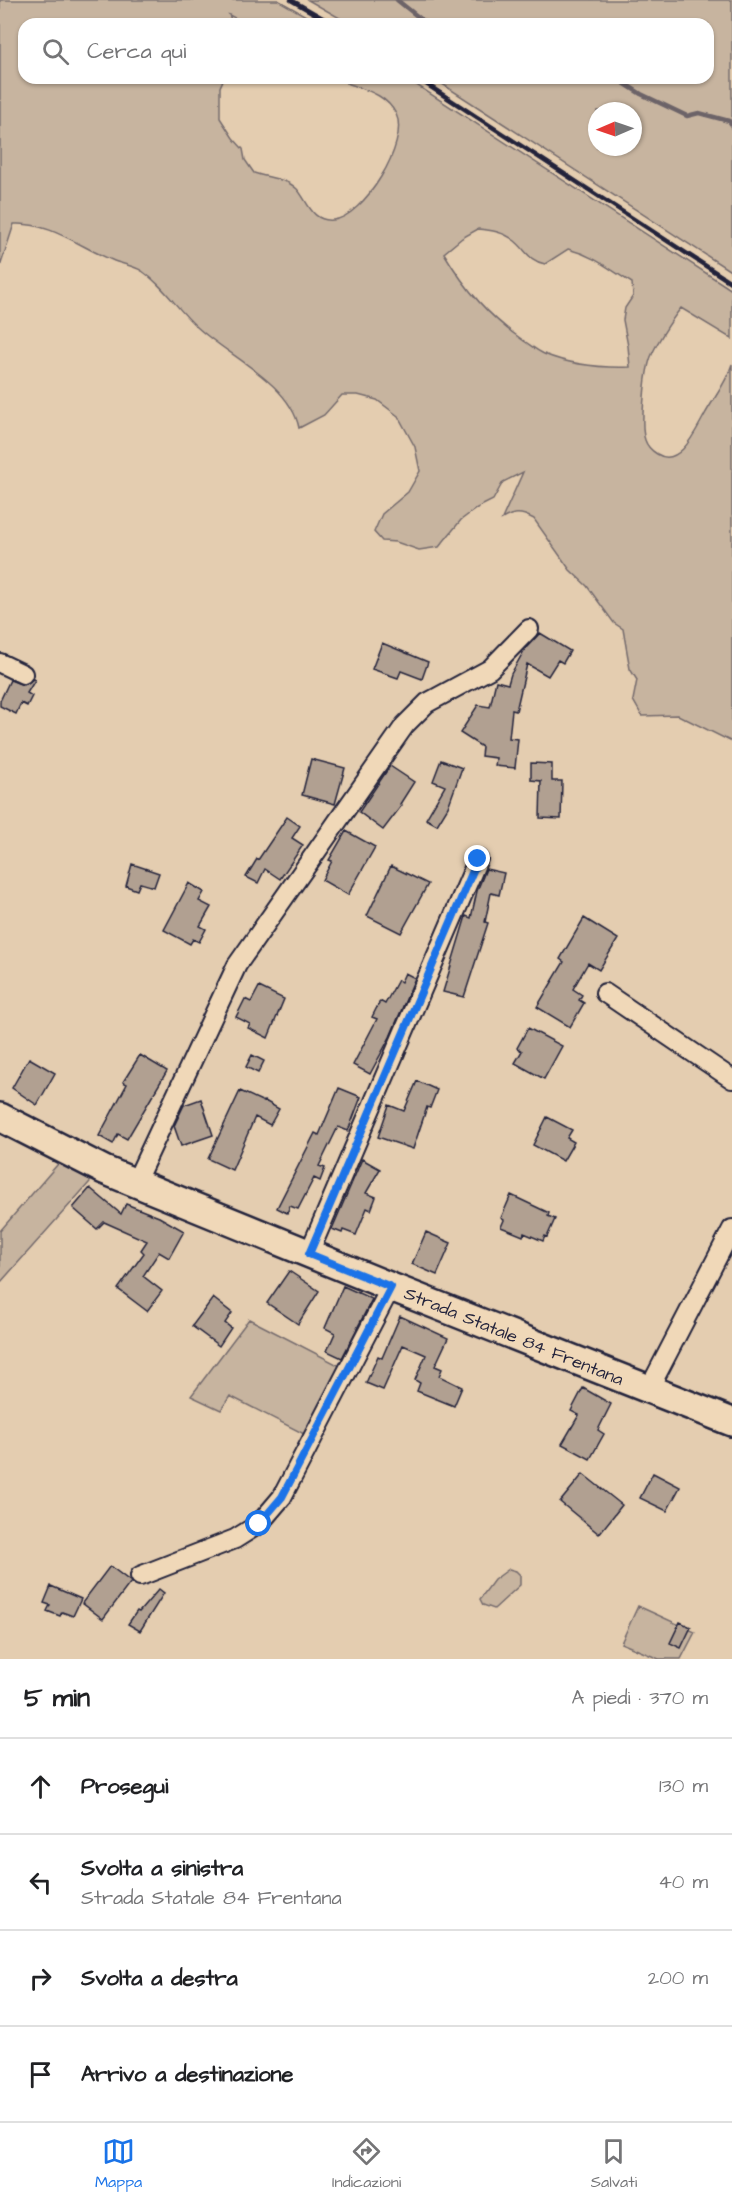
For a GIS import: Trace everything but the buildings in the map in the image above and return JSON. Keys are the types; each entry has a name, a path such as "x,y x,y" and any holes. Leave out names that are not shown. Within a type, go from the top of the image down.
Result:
{"main road":[{"name":"Strada Statale 84 Frentana","path":"0,1117 104,1170 135,1183 732,1422"}],"street":[{"path":"135,1183 237,965 405,725 428,703 490,669 529,629"},
{"path":"0,663 23,674"},
{"path":"309,1254 478,859"},
{"path":"605,993 732,1079"},
{"path":"649,1389 732,1229"},
{"path":"140,1576 235,1539 259,1524 282,1497 391,1287"}],"shaded area":[{"path":"0,0 278,0 310,18 235,18 229,15 230,18 18,18 18,84 221,84 220,118 243,149 245,160 254,173 293,185 315,214 326,220 333,220 345,216 370,193 390,159 399,127 396,114 387,102 381,97 349,84 415,84 732,290 732,339 681,308 668,327 649,363 643,424 645,440 653,451 665,457 679,452 696,431 723,385 732,364 732,742 678,715 642,716 633,700 637,680 630,669 623,629 614,623 587,586 570,570 534,519 518,514 502,519 523,472 503,482 493,500 461,520 439,547 419,550 396,542 382,541 374,532 382,514 408,492 420,471 415,447 398,416 377,400 358,395 342,395 324,415 299,428 284,397 271,384 197,327 150,277 139,269 100,255 52,231 27,224 14,224 0,267","holes":["478,229 497,232 511,238 531,258 540,263 545,264 568,249 594,259 632,283 633,296 625,308 623,320 630,367 586,365 544,354 511,332 489,312 470,291 444,253 462,238"]},
{"path":"308,0 732,0 732,272 442,84 714,84 714,18 340,18"},
{"path":"64,1157 97,1174 0,1283 0,1231"},
{"path":"249,1319 344,1368 308,1436 230,1396 221,1410 191,1396"},
{"path":"509,1569 520,1575 520,1585 494,1609 483,1605 480,1599 494,1580"},
{"path":"638,1606 695,1632 681,1659 659,1659 621,1643"}],"waterway":[{"path":"397,0 420,18"},
{"path":"625,84 687,116 699,113 729,121 732,125"}],"railway":[{"path":"291,0 322,18"},
{"path":"426,84 732,283"}],"route":[{"path":"259,1524 282,1497 391,1287 309,1254 478,859"}]}
